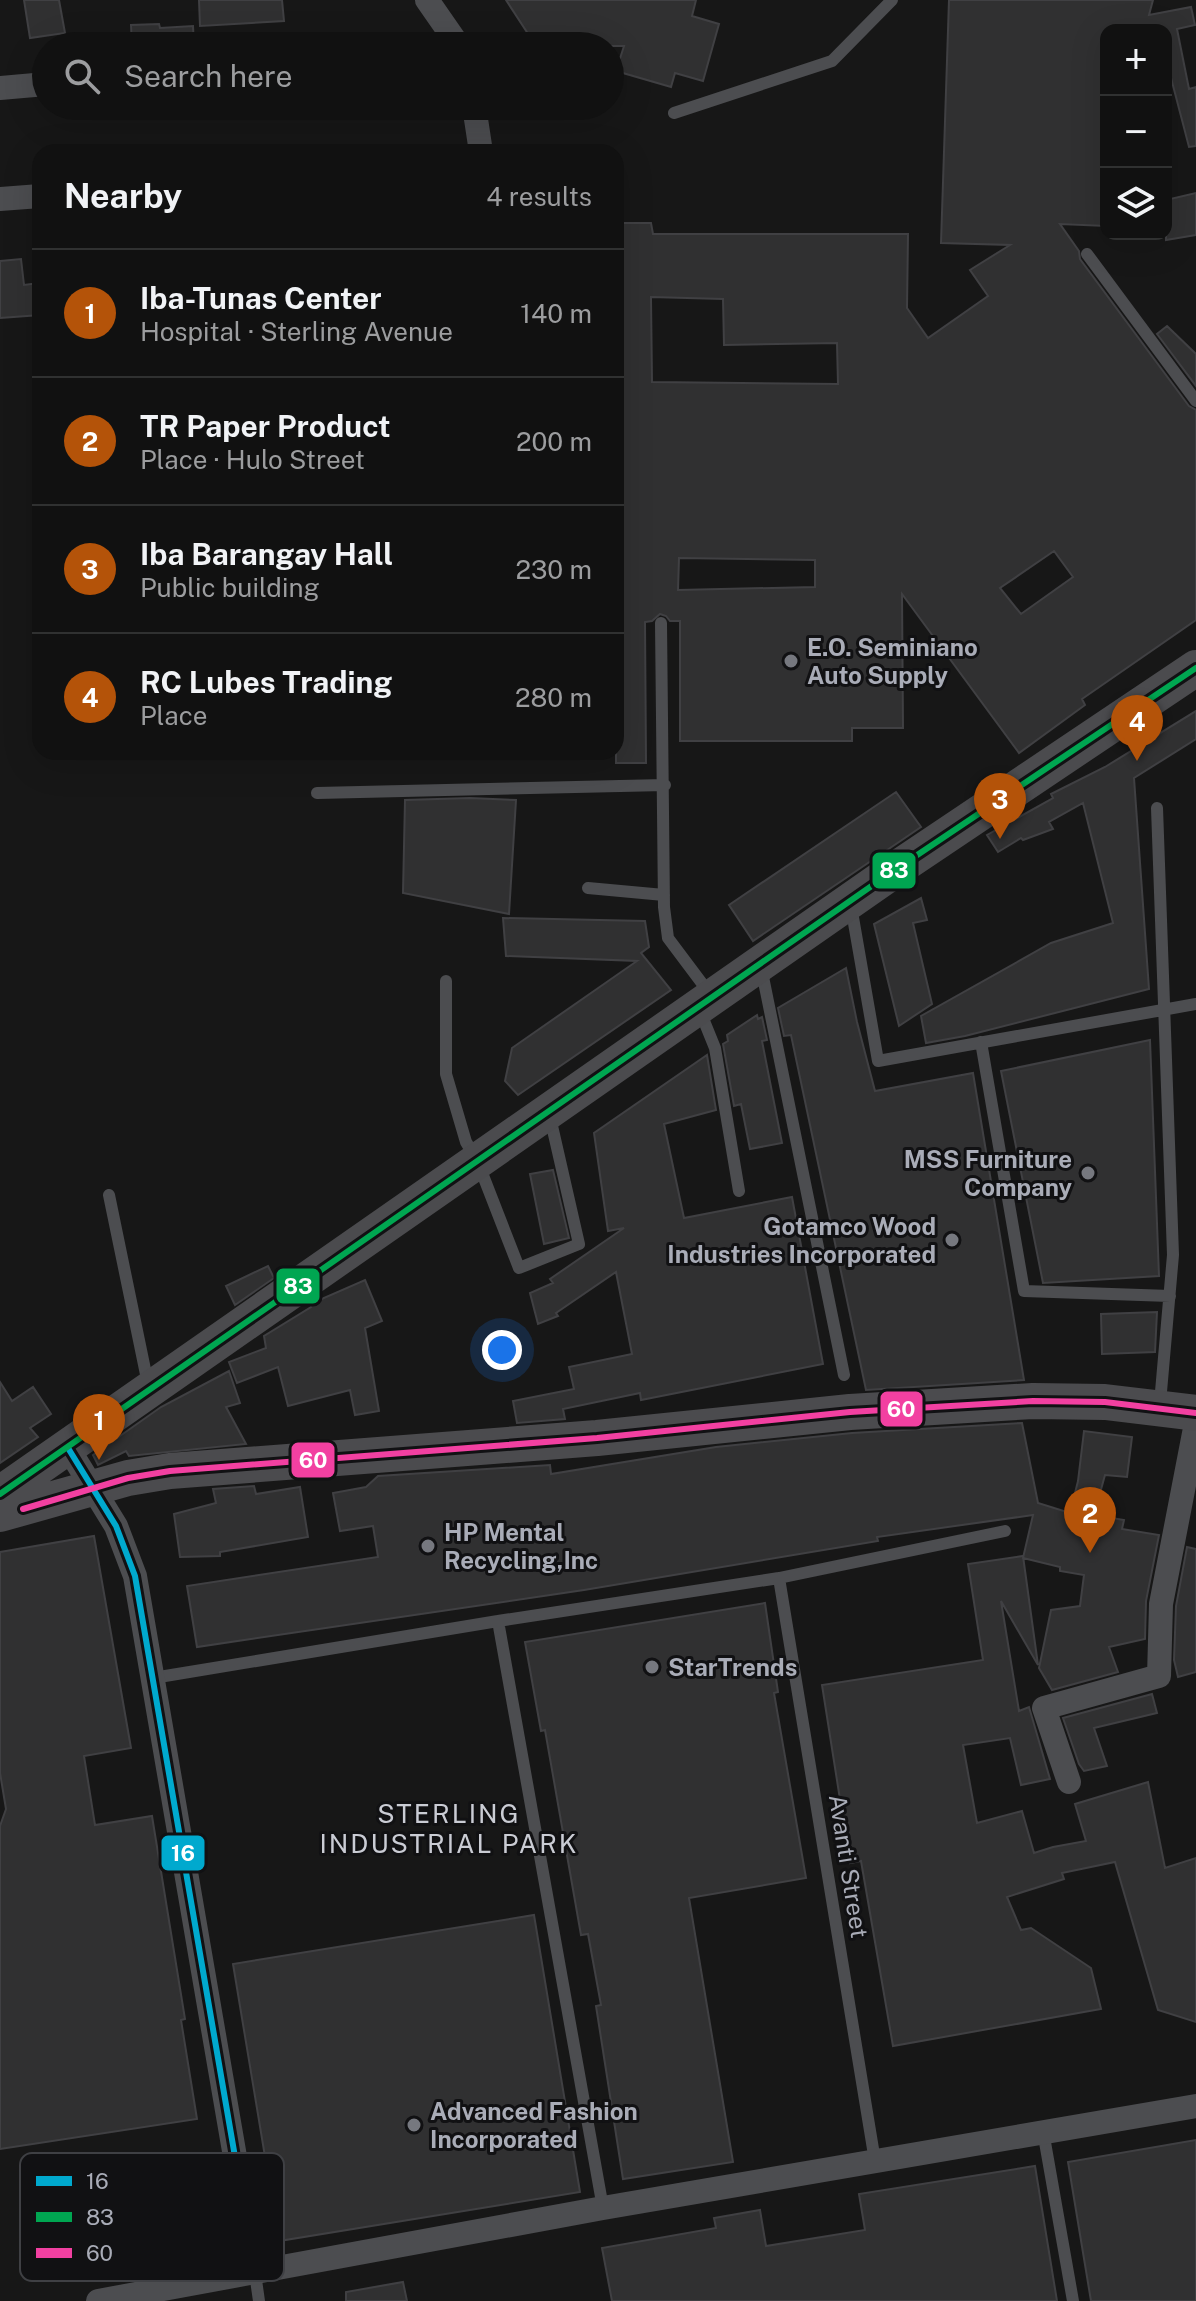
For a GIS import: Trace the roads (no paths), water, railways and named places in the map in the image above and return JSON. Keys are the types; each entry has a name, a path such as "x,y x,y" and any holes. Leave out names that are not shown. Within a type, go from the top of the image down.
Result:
{"main road":[{"path":"0,1494 705,1001 1196,668"},
{"path":"0,1514 128,1478 220,1465 597,1438 850,1412 1033,1401 1105,1402 1196,1413"}],"street":[{"path":"427,0 449,32"},
{"path":"0,88 32,85"},
{"path":"476,120 480,144"},
{"path":"0,199 32,197"},
{"path":"1069,1782 1044,1708 1159,1676 1161,1604 1196,1423"},
{"path":"68,1448 116,1526 135,1576 234,2153"},
{"path":"284,2268 603,2208 1196,2106"},
{"path":"98,2301 210,2281"}],"lane":[{"path":"674,113 832,61 892,0"},
{"path":"1087,254 1196,401"},
{"path":"661,623 664,895 668,938 705,1001 739,1191"},
{"path":"317,793 665,785"},
{"path":"1157,808 1173,1255 1159,1408"},
{"path":"588,888 664,895"},
{"path":"851,901 878,1061 1196,1004"},
{"path":"760,964 844,1375"},
{"path":"446,981 446,1074 466,1142 477,1160 519,1268 579,1244 549,1110"},
{"path":"981,1042 1024,1291 1170,1296"},
{"path":"109,1195 150,1390"},
{"path":"153,1678 779,1578 1005,1531"},
{"name":"Avanti Street","path":"779,1578 875,2161"},
{"path":"498,1621 603,2208"},
{"path":"1043,2131 1073,2301"},
{"path":"256,2281 259,2301"}],"place":[{"name":"E.O. Seminiano Auto Supply","path":"791,661"},
{"name":"RC Lubes Trading","path":"1137,761"},
{"name":"Iba Barangay Hall","path":"1000,839"},
{"name":"MSS Furniture Company","path":"1088,1173"},
{"name":"Gotamco Wood Industries Incorporated","path":"952,1240"},
{"name":"Iba-Tunas Center","path":"99,1460"},
{"name":"HP Mental Recycling,Inc","path":"428,1546"},
{"name":"TR Paper Product","path":"1090,1553"},
{"name":"StarTrends","path":"652,1667"},
{"name":"Advanced Fashion Incorporated","path":"414,2125"}],"district":[{"name":"STERLING INDUSTRIAL PARK","path":"449,1828"}]}
